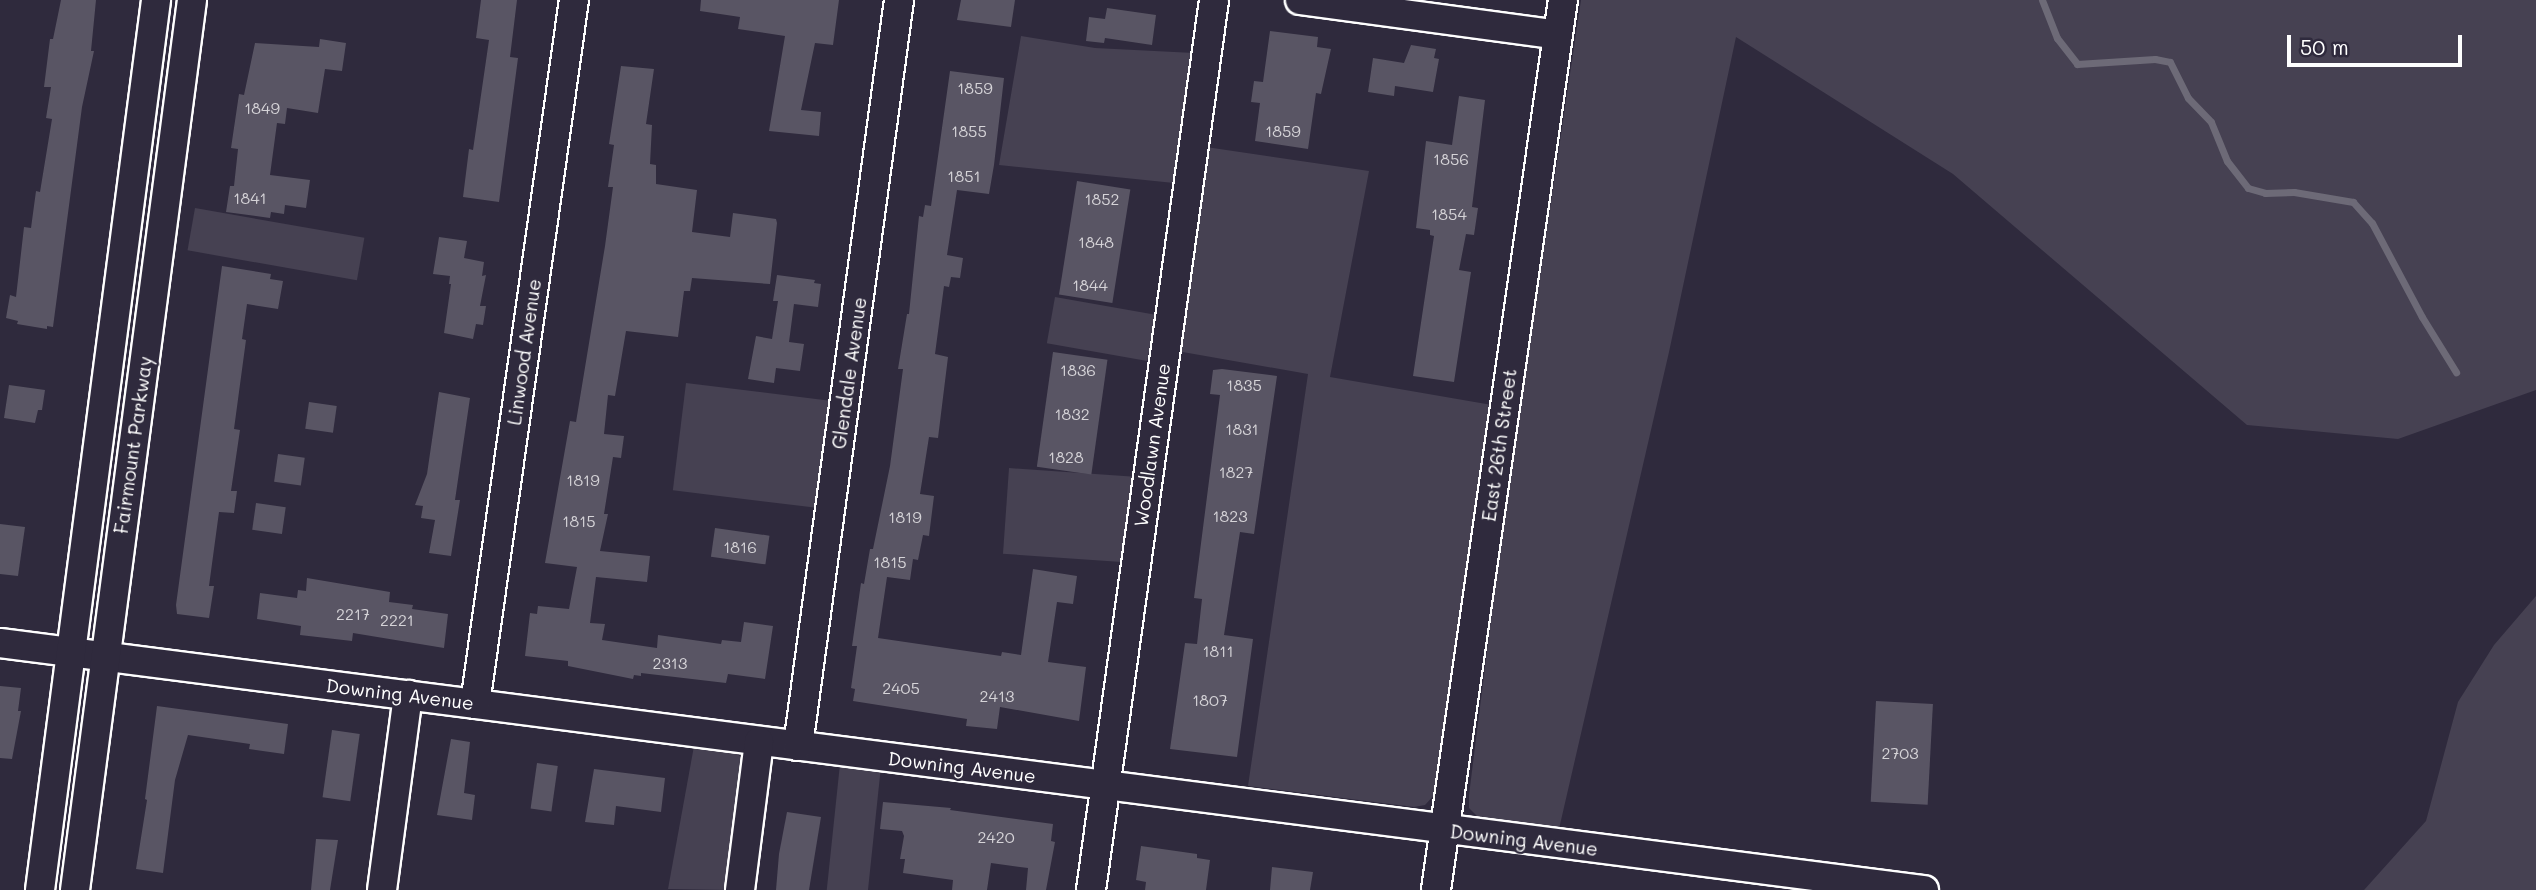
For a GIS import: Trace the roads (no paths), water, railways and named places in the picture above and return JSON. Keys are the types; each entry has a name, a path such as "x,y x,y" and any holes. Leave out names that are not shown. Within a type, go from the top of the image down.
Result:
{"street":[{"name":"Fairmount Parkway","path":"40,890 156,0"},
{"name":"Fairmount Parkway","path":"75,890 192,0"},
{"name":"Linwood Avenue","path":"475,704 574,0"},
{"name":"Glendale Avenue","path":"798,746 899,0"},
{"name":"Woodlawn Avenue","path":"1091,890 1214,0"},
{"path":"1300,0 1558,35"},
{"name":"East 26th Street","path":"1436,890 1563,0"},
{"name":"Downing Avenue","path":"0,643 1444,830 1793,883 1924,890"},
{"path":"382,890 408,695"},
{"path":"740,890 759,741"}],"waterway":[{"path":"2042,0 2057,38 2077,64 2155,59 2170,62 2188,98 2211,122 2227,161 2248,188 2265,193 2294,192 2353,202 2372,223 2422,317 2456,372"}]}
